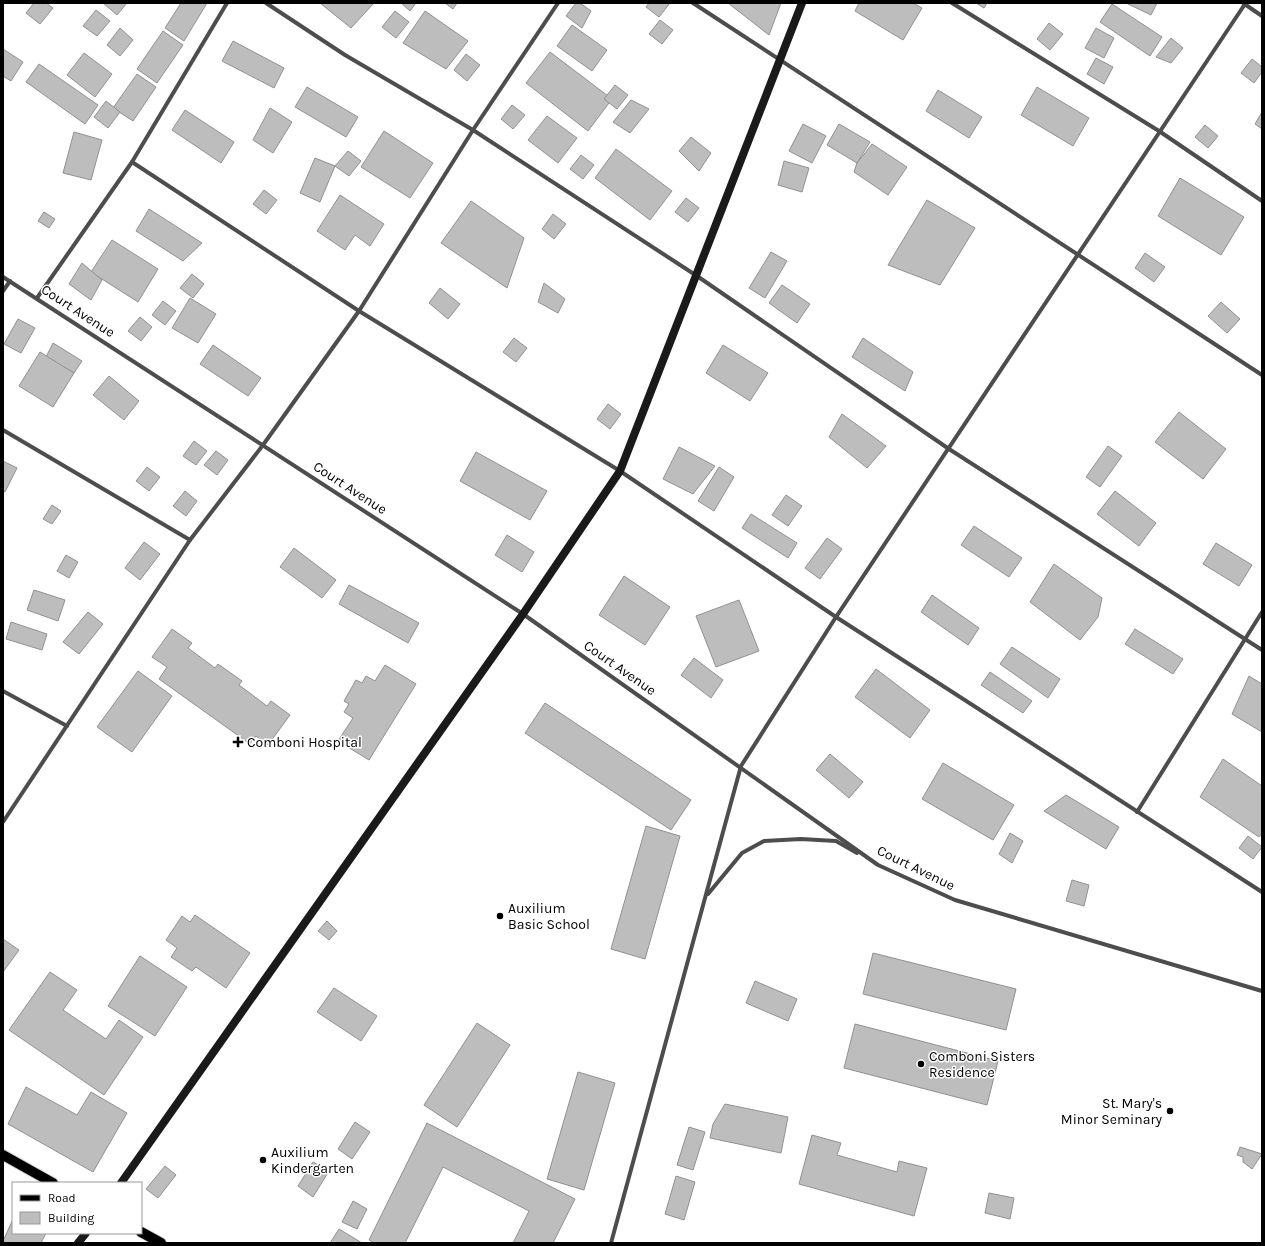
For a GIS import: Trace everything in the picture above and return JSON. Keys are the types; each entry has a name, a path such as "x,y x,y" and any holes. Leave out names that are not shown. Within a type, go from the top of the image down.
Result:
{"main road":[{"path":"122,1182 523,614 620,471 802,3"},
{"path":"3,1155 51,1182"},
{"path":"142,1233 161,1243"},
{"path":"78,1243 85,1234"}],"street":[{"path":"37,298 132,162 227,3"},
{"path":"266,3 345,56 473,130 697,276 949,449 1262,650"},
{"path":"3,822 190,540 263,445 359,311 473,130 558,3"},
{"path":"693,3 1262,375"},
{"path":"952,3 1159,131 1262,201"},
{"path":"611,1243 741,766 836,617 1244,4 1262,16"},
{"path":"132,162 359,311 620,471 836,617 1262,892"},
{"name":"Court Avenue","path":"3,277 523,614 741,766 878,865 955,900 1262,991"},
{"path":"3,291 10,281"},
{"path":"3,430 190,540"},
{"path":"1137,812 1262,612"},
{"path":"3,691 67,726"},
{"path":"706,896 742,853 764,841 801,839 836,840 878,865"}],"building":[{"path":"34,3 46,3 53,8 40,24 26,13"},
{"path":"103,3 127,3 117,15"},
{"path":"181,3 207,3 184,41 165,28"},
{"path":"320,3 374,3 351,28"},
{"path":"401,3 416,3 410,11"},
{"path":"445,3 457,3 453,9"},
{"path":"576,3 580,3 591,11 582,28 566,16"},
{"path":"649,3 670,3 659,17 646,7"},
{"path":"728,3 781,3 769,35"},
{"path":"859,3 913,3 922,8 903,40 855,11"},
{"path":"976,3 987,3 984,8"},
{"path":"1126,3 1157,3 1151,15"},
{"path":"1112,4 1162,37 1150,56 1100,22"},
{"path":"96,10 110,21 97,36 83,26"},
{"path":"395,11 409,22 396,38 382,27"},
{"path":"425,11 468,41 446,69 403,43"},
{"path":"660,20 673,30 662,44 649,34"},
{"path":"1049,23 1063,34 1050,50 1037,39"},
{"path":"572,25 607,50 592,71 557,46"},
{"path":"120,28 133,40 120,56 107,45"},
{"path":"1096,28 1114,38 1104,58 1085,48"},
{"path":"163,31 183,45 157,83 137,69"},
{"path":"1171,38 1183,48 1171,63 1156,57"},
{"path":"233,41 284,68 274,88 222,61"},
{"path":"3,49 23,62 11,81 3,76"},
{"path":"550,52 612,99 588,131 526,83"},
{"path":"84,53 112,74 95,97 67,75"},
{"path":"466,54 480,65 467,81 454,70"},
{"path":"1096,58 1113,67 1104,84 1087,74"},
{"path":"1252,59 1262,67 1262,72 1254,83 1241,73"},
{"path":"39,64 98,105 85,124 26,82"},
{"path":"137,74 156,87 133,121 113,108"},
{"path":"615,85 628,95 617,109 604,99"},
{"path":"307,87 358,117 346,137 295,107"},
{"path":"1037,87 1089,118 1073,146 1021,115"},
{"path":"938,90 982,117 969,138 926,111"},
{"path":"631,100 649,109 630,133 613,122"},
{"path":"106,101 120,112 108,128 94,117"},
{"path":"512,105 525,115 513,129 501,119"},
{"path":"270,108 292,122 273,153 253,140"},
{"path":"185,110 234,142 221,163 172,130"},
{"path":"1262,112 1262,129 1255,124"},
{"path":"547,116 577,138 558,163 528,140"},
{"path":"803,124 826,136 812,163 789,151"},
{"path":"839,124 870,142 857,163 827,145"},
{"path":"1205,125 1218,136 1208,148 1195,137"},
{"path":"384,131 433,163 410,198 361,167"},
{"path":"74,132 102,140 91,180 63,173"},
{"path":"691,137 711,153 699,171 679,151"},
{"path":"872,144 907,167 888,195 854,172 857,163"},
{"path":"616,149 672,191 650,220 595,178"},
{"path":"348,151 361,161 349,176 335,166"},
{"path":"581,155 594,165 583,179 570,169"},
{"path":"315,158 335,166 320,202 300,193"},
{"path":"784,161 809,168 802,192 778,185"},
{"path":"1180,178 1244,217 1221,255 1158,216"},
{"path":"264,190 277,200 266,214 253,204"},
{"path":"340,195 384,224 370,246 355,235 345,250 317,231"},
{"path":"686,198 699,208 688,222 675,212"},
{"path":"927,200 975,228 940,285 888,265"},
{"path":"471,201 524,238 507,288 441,243"},
{"path":"149,209 202,243 183,261 136,231"},
{"path":"44,212 55,219 49,228 38,221"},
{"path":"553,214 566,224 554,239 542,229"},
{"path":"112,240 158,269 138,302 91,272"},
{"path":"771,252 787,261 765,298 749,288"},
{"path":"1145,253 1165,267 1154,282 1135,268"},
{"path":"82,263 102,280 91,300 69,284"},
{"path":"192,274 204,284 193,298 180,288"},
{"path":"544,283 565,299 558,313 538,302"},
{"path":"782,285 810,304 797,323 769,303"},
{"path":"440,288 460,304 448,319 429,303"},
{"path":"190,298 216,314 198,343 172,328"},
{"path":"163,301 176,311 165,325 152,315"},
{"path":"1221,302 1240,319 1227,333 1208,316"},
{"path":"140,317 152,327 141,341 128,331"},
{"path":"18,319 35,328 21,353 4,344"},
{"path":"514,338 527,348 516,362 503,352"},
{"path":"863,338 913,372 905,391 852,357"},
{"path":"53,343 82,361 74,373 46,357"},
{"path":"213,345 261,378 248,396 200,364"},
{"path":"723,345 768,373 750,401 706,373"},
{"path":"40,352 74,373 53,407 19,386"},
{"path":"109,376 139,401 124,420 93,395"},
{"path":"608,404 621,414 610,429 597,419"},
{"path":"1179,412 1226,449 1203,479 1155,442"},
{"path":"842,414 886,446 867,468 829,437"},
{"path":"194,441 207,451 196,465 183,456"},
{"path":"1108,446 1122,456 1100,487 1086,477"},
{"path":"679,447 715,466 693,494 663,479"},
{"path":"216,451 228,460 217,475 204,465"},
{"path":"476,452 547,491 530,520 460,481"},
{"path":"3,461 17,468 5,492 3,491"},
{"path":"147,467 160,477 149,491 136,481"},
{"path":"719,467 734,477 714,511 698,501"},
{"path":"185,491 197,501 186,516 173,506"},
{"path":"1115,491 1156,523 1139,546 1097,514"},
{"path":"786,495 802,506 788,526 772,515"},
{"path":"52,505 61,511 52,524 43,519"},
{"path":"751,514 797,543 788,558 742,528"},
{"path":"974,526 1022,558 1009,577 961,545"},
{"path":"507,535 534,552 522,572 495,555"},
{"path":"827,538 842,549 820,579 805,568"},
{"path":"144,542 160,554 140,580 125,568"},
{"path":"1216,543 1252,565 1239,586 1203,564"},
{"path":"294,548 336,580 322,598 280,567"},
{"path":"66,555 78,562 69,578 57,571"},
{"path":"1054,564 1102,598 1098,617 1080,640 1030,602"},
{"path":"624,576 670,607 645,645 599,615"},
{"path":"349,585 419,623 408,643 339,604"},
{"path":"34,590 65,600 58,621 27,610"},
{"path":"932,595 979,628 968,645 921,612"},
{"path":"739,600 759,651 716,667 696,616"},
{"path":"88,612 103,624 79,654 63,642"},
{"path":"11,622 47,634 42,650 6,639"},
{"path":"172,629 192,643 188,648 215,668 218,664 242,681 239,685 267,706 271,701 290,715 268,745 256,736 250,744 159,679 167,667 152,657"},
{"path":"1135,629 1183,659 1173,674 1125,644"},
{"path":"1012,647 1060,679 1048,698 1000,664"},
{"path":"694,658 723,680 711,698 681,675"},
{"path":"385,665 416,684 369,760 338,741 353,718 344,712 349,704 344,701 356,680 362,683 366,676 375,681"},
{"path":"876,669 930,710 910,738 855,697"},
{"path":"138,671 172,696 132,752 97,727"},
{"path":"990,672 1032,701 1023,713 981,685"},
{"path":"1249,676 1262,684 1262,732 1232,714"},
{"path":"545,703 691,800 671,830 525,733"},
{"path":"830,754 863,782 849,798 816,770"},
{"path":"1223,759 1262,786 1262,833 1259,837 1200,797"},
{"path":"943,763 1014,805 993,840 922,799"},
{"path":"1066,795 1119,827 1106,849 1044,811"},
{"path":"646,826 680,836 645,959 611,949"},
{"path":"1010,833 1023,841 1012,863 999,854"},
{"path":"1248,836 1262,847 1253,859 1239,848"},
{"path":"1072,880 1089,885 1084,906 1066,901"},
{"path":"195,915 250,953 226,988 196,967 192,971 171,957 177,948 166,940 182,916 190,922"},
{"path":"327,921 337,931 329,940 318,931"},
{"path":"3,939 19,950 3,972"},
{"name":"Comboni Sisters Residence","path":"873,953 1016,989 1006,1030 863,994"},
{"path":"140,956 187,987 155,1036 108,1006"},
{"path":"50,972 77,990 63,1010 106,1039 119,1020 143,1037 104,1095 9,1030"},
{"path":"755,981 797,999 788,1021 746,1003"},
{"path":"334,988 377,1016 361,1041 317,1012"},
{"path":"477,1023 510,1045 457,1127 424,1105"},
{"name":"Comboni Sisters Residence","path":"855,1024 998,1061 987,1105 844,1068"},
{"path":"578,1072 615,1083 584,1190 547,1179"},
{"path":"26,1087 77,1115 91,1092 127,1113 93,1172 8,1124"},
{"path":"725,1104 788,1117 781,1153 710,1138 713,1124"},
{"path":"355,1122 370,1132 352,1159 338,1149"},
{"path":"427,1123 575,1199 553,1243 513,1243 529,1211 443,1167 405,1243 375,1243 369,1240"},
{"path":"689,1127 705,1132 693,1170 677,1165"},
{"path":"812,1135 841,1143 837,1155 897,1172 899,1161 927,1168 914,1216 799,1184"},
{"path":"1240,1147 1262,1154 1252,1169 1243,1162 1243,1157 1237,1155"},
{"path":"313,1162 329,1171 313,1197 298,1186"},
{"path":"165,1166 176,1175 158,1198 146,1189"},
{"path":"676,1176 695,1182 684,1220 665,1214"},
{"path":"989,1193 1014,1198 1010,1219 985,1213"},
{"path":"353,1201 367,1209 357,1229 342,1222"},
{"path":"12,1221 12,1234 46,1234 41,1243 6,1243 3,1241"},
{"path":"339,1229 362,1243 330,1243"}],"place":[{"name":"Comboni Hospital","path":"238,742"},
{"name":"Auxilium Basic School","path":"500,916"},
{"name":"Comboni Sisters Residence","path":"921,1064"},
{"name":"St. Mary's Minor Seminary","path":"1170,1111"},
{"name":"Auxilium Kindergarten","path":"263,1160"}]}
